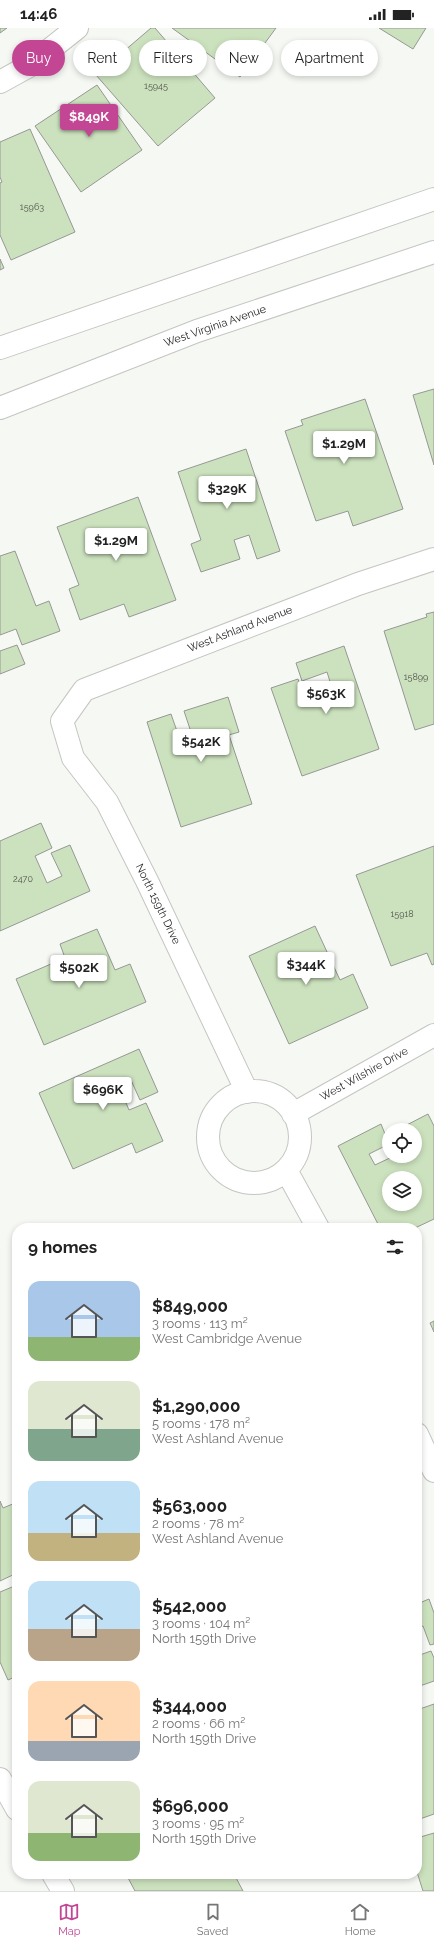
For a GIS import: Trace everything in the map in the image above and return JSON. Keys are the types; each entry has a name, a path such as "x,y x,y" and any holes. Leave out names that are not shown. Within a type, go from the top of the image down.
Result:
{"street":[{"path":"0,82 29,66 77,28"},
{"path":"0,348 434,199"},
{"name":"West Virginia Avenue","path":"0,408 197,331 434,252"},
{"name":"West Ashland Avenue","path":"62,721 84,690 358,584 434,559"},
{"name":"North 159th Drive","path":"62,721 73,758 107,802 151,888 247,1092"},
{"name":"West Wilshire Drive","path":"293,1114 434,1035"},
{"path":"247,1092 260,1092 273,1096 285,1104 293,1114 298,1125 300,1137 298,1150 293,1161 286,1170 272,1179 257,1183 242,1182 228,1175 216,1164 209,1150 208,1135 211,1119 220,1106 232,1097 247,1092"},
{"path":"286,1170 315,1223"},
{"path":"422,1445 434,1471"},
{"path":"0,1779 12,1800"},
{"path":"57,1879 63,1891"}],"building":[{"path":"0,28 7,28 0,33"},
{"path":"151,28 155,28 165,40 139,40 139,76 196,76 215,98 158,146 97,76 131,76 131,45"},
{"path":"172,28 276,28 267,40 215,40 215,59 207,53 207,40 189,40"},
{"path":"379,28 426,28 413,49"},
{"path":"97,85 142,150 81,192 35,126"},
{"path":"30,129 75,232 11,260 0,235 0,183 2,182 0,177 0,142"},
{"path":"0,259 4,268 0,270"},
{"path":"434,389 434,465 413,395"},
{"path":"365,399 403,509 353,526 348,511 316,521 285,431 303,425 301,420"},
{"path":"246,449 280,551 257,559 249,535 234,540 240,559 201,572 191,544 201,540 178,472"},
{"path":"138,497 176,600 129,617 124,604 80,620 69,589 79,585 57,527"},
{"path":"15,551 36,606 49,601 60,631 22,645 16,629 0,635 0,556"},
{"path":"434,612 434,724 415,730 384,631 427,617 426,614"},
{"path":"17,645 25,664 0,674 0,651"},
{"path":"344,646 379,749 302,776 271,688 298,679 304,698 332,688 327,672 302,681 296,663"},
{"path":"228,697 239,732 229,735 252,804 181,827 147,722 171,714 179,737 191,732 184,711"},
{"path":"41,823 52,848 35,856 47,883 62,876 51,853 70,845 90,891 0,931 0,841"},
{"path":"434,846 434,964 432,965 427,953 391,966 356,875"},
{"path":"315,926 340,980 353,974 368,1008 289,1044 249,956"},
{"path":"97,929 115,970 130,964 146,1002 44,1045 16,979 65,958 60,944"},
{"path":"139,1049 158,1092 140,1100 130,1078 118,1084 129,1110 146,1103 163,1141 136,1153 132,1143 73,1169 39,1093"},
{"path":"428,1114 434,1126 434,1219 422,1225 422,1223 377,1223 338,1146 381,1124 382,1148 369,1154 375,1165 382,1162 382,1163 422,1163 422,1123 411,1123"},
{"path":"434,1321 434,1332 430,1323"},
{"path":"0,1501 3,1508 12,1504 12,1575 0,1581"},
{"path":"12,1587 12,1678 8,1680 0,1662 0,1592"},
{"path":"429,1599 434,1613 434,1644 430,1645 422,1626 422,1602"},
{"path":"431,1651 434,1658 434,1681 422,1685 422,1654"},
{"path":"434,1704 434,1814 422,1818 422,1708"},
{"path":"434,1833 434,1891 423,1891 419,1879 422,1879 422,1837"},
{"path":"129,1879 237,1879 243,1891 135,1891"}]}
